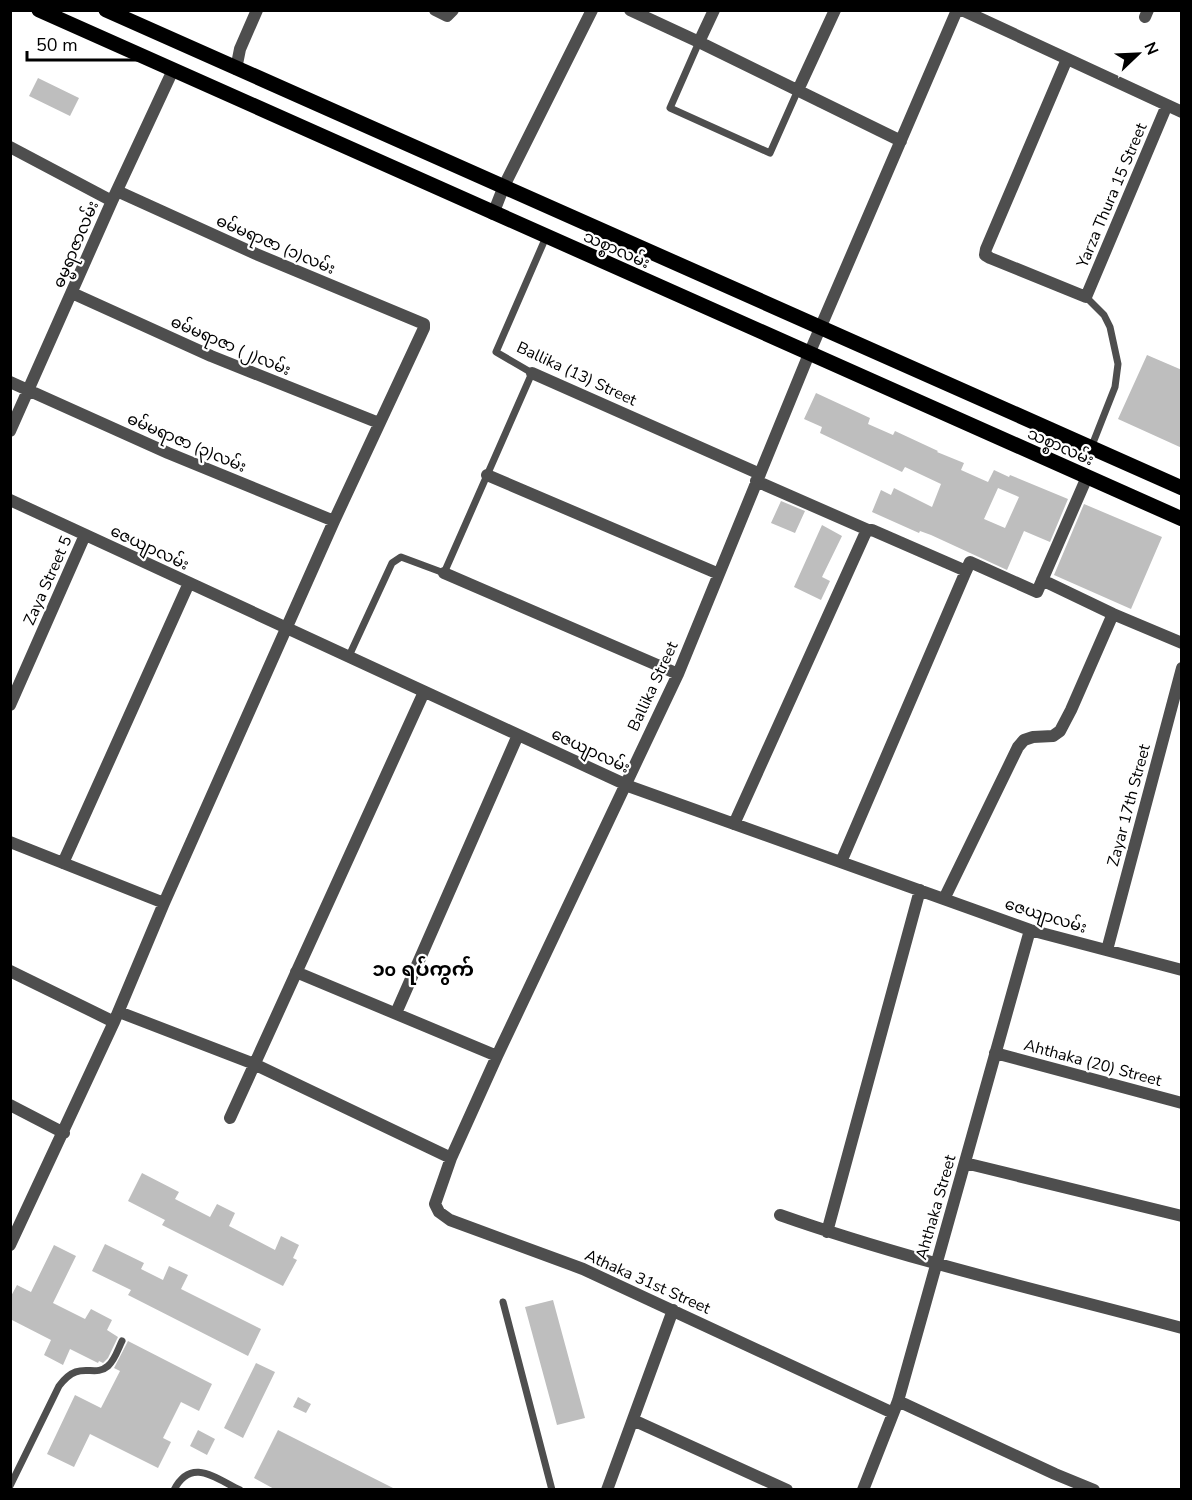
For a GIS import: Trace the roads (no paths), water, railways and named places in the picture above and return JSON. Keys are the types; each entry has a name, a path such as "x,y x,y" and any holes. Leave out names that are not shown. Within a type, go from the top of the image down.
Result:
{"main road":[{"name":"သစ္စာလမ်း","path":"39,10 1182,519"},
{"name":"သစ္စာလမ်း","path":"106,10 1182,488"},
{"path":"1124,494 1135,468"}],"street":[{"path":"236,69 240,49 257,10"},
{"path":"435,10 447,16 453,10"},
{"path":"493,214 504,186 592,10"},
{"path":"630,10 901,141"},
{"path":"699,42 714,10"},
{"path":"798,90 835,10"},
{"name":"Ballika Street","path":"451,1158 678,674 809,354 957,10"},
{"path":"962,10 1182,112"},
{"path":"1067,59 985,255 1086,297"},
{"name":"ဓမ္မရာဇာလမ်း","path":"10,431 114,196 173,70"},
{"name":"Yarza Thura 15 Street","path":"1086,297 1167,105"},
{"name":"ဓမ်မရာဇာ (၁)လမ်း","path":"10,147 114,196 424,324 379,423"},
{"name":"ဓမ်မရာဇာ (၂)လမ်း","path":"72,293 211,356 379,423"},
{"name":"Ballika (13) Street","path":"532,373 868,530 966,571"},
{"name":"ဓမ်မရာဇာ (၃)လမ်း","path":"10,382 168,453 334,521"},
{"path":"12,1236 64,1134 117,1017 165,903 379,423"},
{"path":"487,475 719,574"},
{"path":"841,862 970,562 1037,592 1087,477"},
{"name":"ဇေယျာလမ်း","path":"10,500 625,784 1030,930 1182,970"},
{"path":"734,824 868,530"},
{"name":"Zaya Street 5","path":"10,705 85,535"},
{"path":"444,573 678,674"},
{"path":"1042,580 1113,614 1182,643"},
{"path":"63,864 189,583"},
{"path":"944,899 1018,747 1024,740 1053,736 1060,731 1113,614"},
{"name":"Zayar 17th Street","path":"1107,950 1179,688 1182,668"},
{"path":"230,1118 424,692"},
{"path":"396,1013 518,735"},
{"path":"10,842 165,903"},
{"path":"827,1232 920,890"},
{"name":"Ahthaka Street","path":"863,1490 898,1401 1030,930"},
{"path":"10,970 117,1017 254,1064 451,1158"},
{"path":"296,972 497,1056"},
{"name":"Ahthaka (20) Street","path":"995,1053 1182,1103"},
{"path":"10,1105 64,1134"},
{"name":"Athaka 31st Street","path":"451,1158 435,1204 439,1212 450,1220 583,1269 893,1413"},
{"path":"965,1163 1182,1216"},
{"path":"780,1215 827,1232 937,1263 1182,1328"},
{"path":"607,1490 673,1310"},
{"path":"898,1401 1094,1490"},
{"path":"633,1420 787,1490"}],"lane":[{"path":"699,42 670,108 770,153 798,90"},
{"name":"Ballika (13) Street","path":"532,373 499,355 496,348 546,237"},
{"path":"1086,297 1104,315 1110,327 1118,364 1115,387 1090,448"},
{"path":"349,656 392,563 396,559 401,557 444,573 532,373"},
{"path":"503,1302 552,1490"},
{"path":"10,1486 59,1386 74,1371 103,1370 110,1364 122,1341"},
{"path":"174,1490 180,1479 187,1473 199,1471 240,1490"}],"district":[{"name":"၁o ရပ်ကွက်","path":"423,969"}]}
